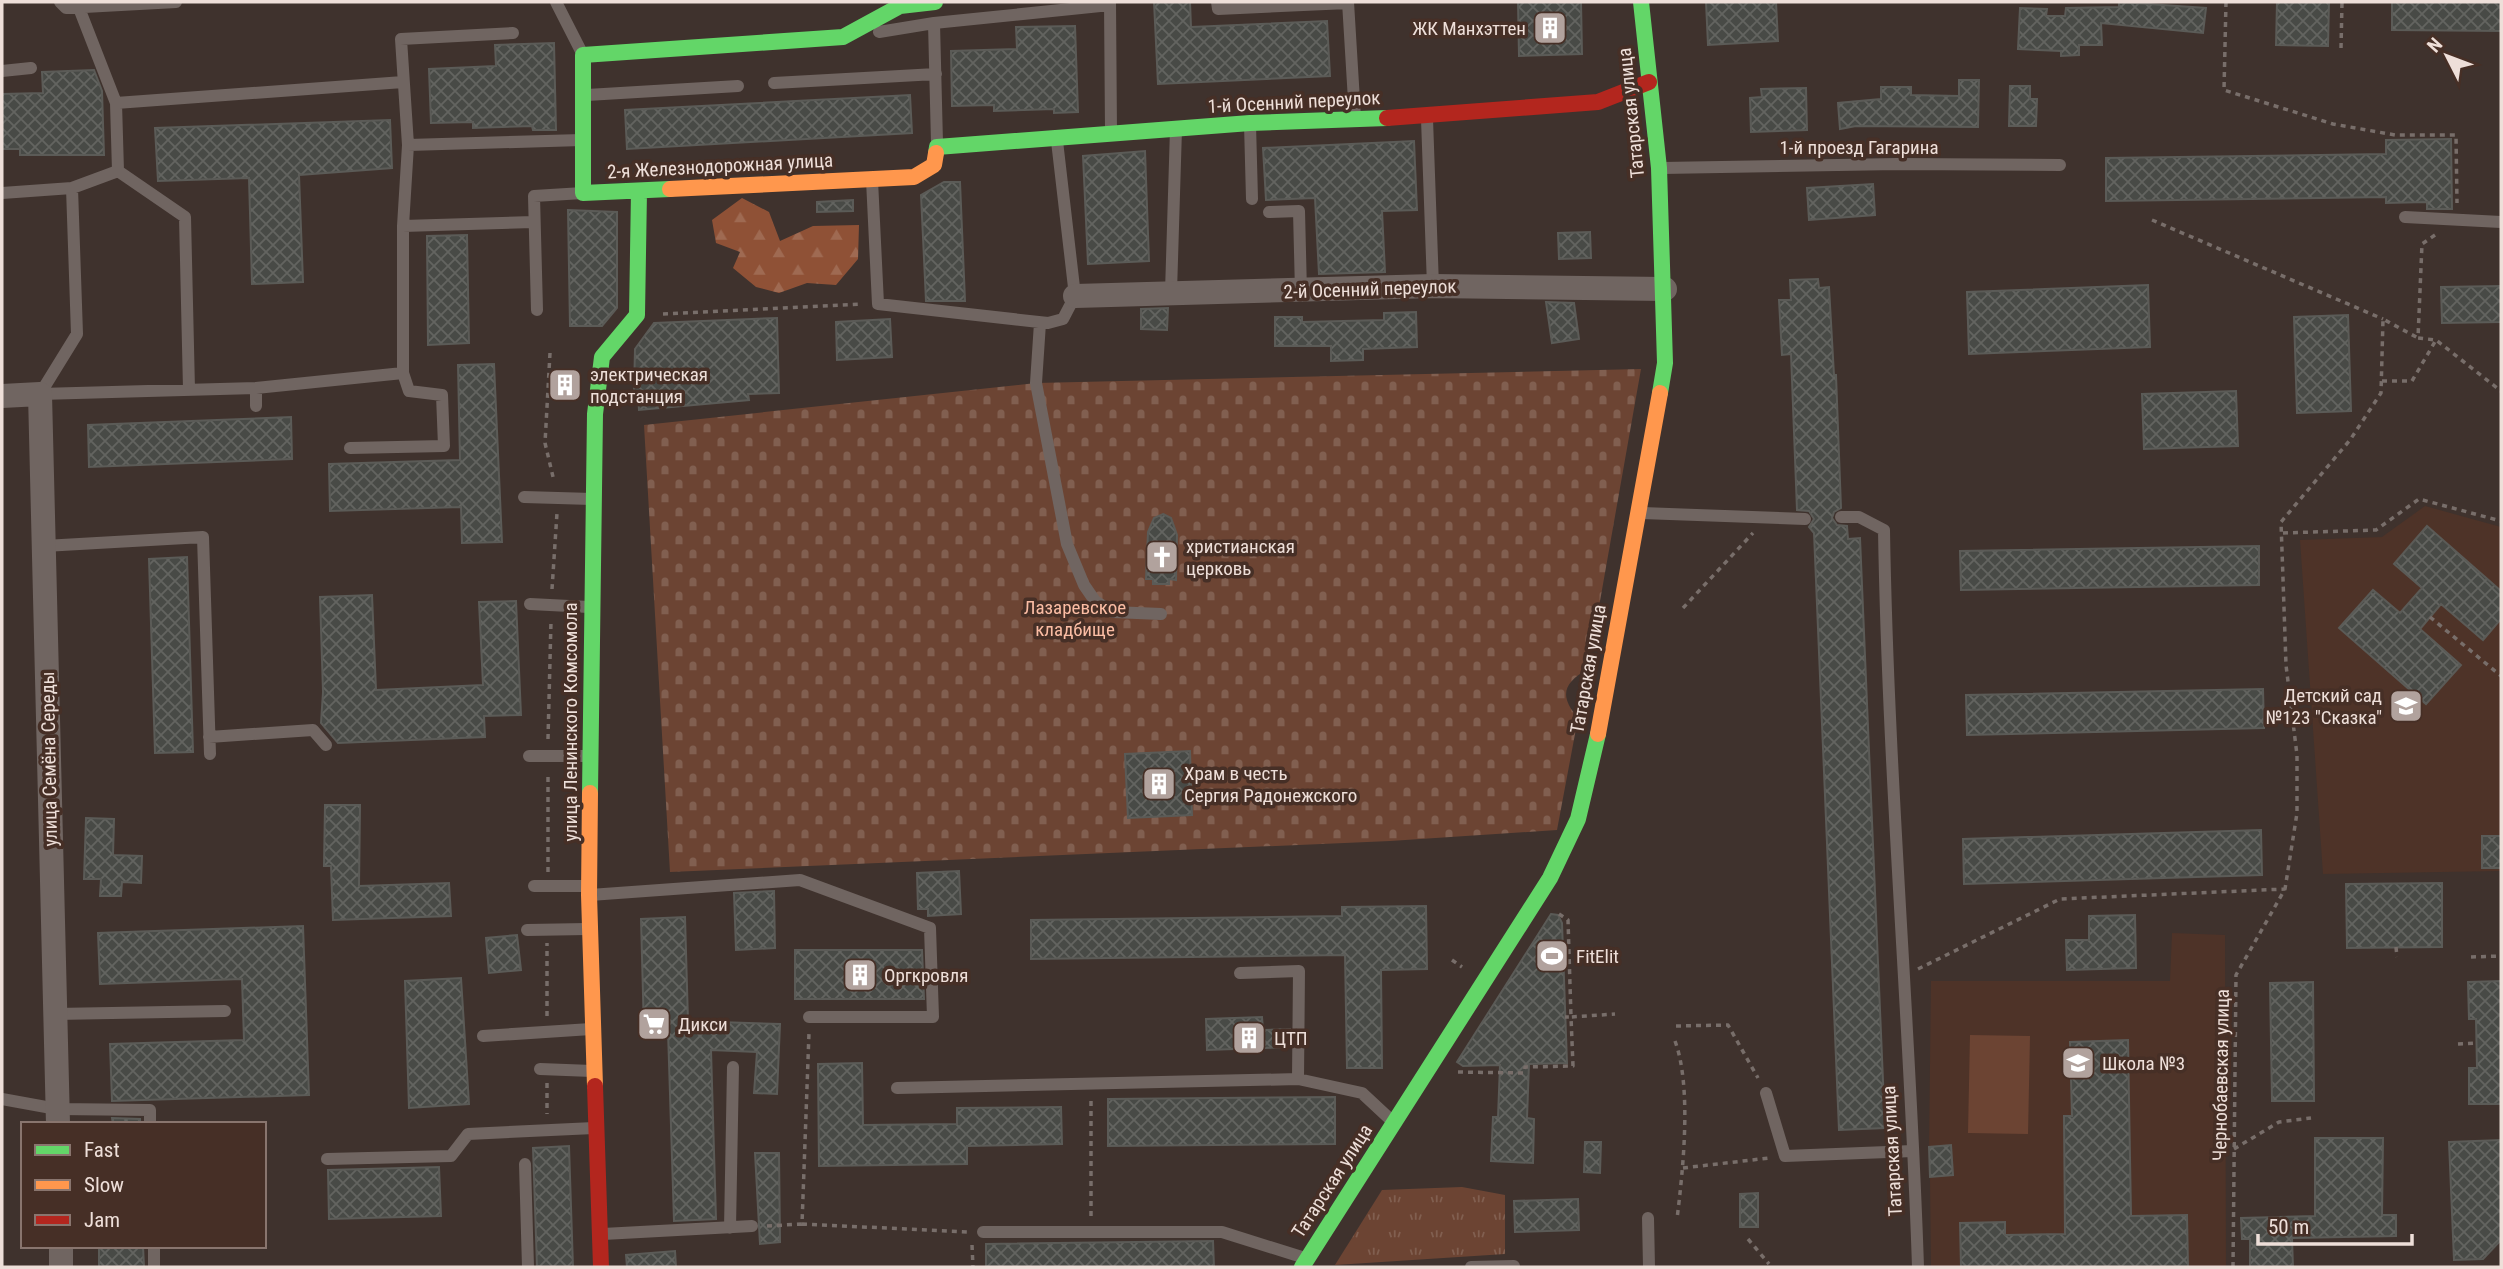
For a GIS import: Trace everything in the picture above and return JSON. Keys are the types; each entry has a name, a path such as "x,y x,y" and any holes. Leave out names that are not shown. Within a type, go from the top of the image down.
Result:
{"street":[{"path":"583,55 844,37 900,6 935,2"},
{"name":"Татарская улица","path":"1304,1263 1550,878 1578,818 1594,751 1665,363 1665,289 1659,168 1641,2"},
{"name":"2-я Железнодорожная улица","path":"583,55 583,193 914,177 934,165 937,147"},
{"name":"1-й Осенний переулок","path":"937,147 1250,123 1427,117 1598,102 1649,82"},
{"path":"637,315 639,191"},
{"name":"2-й Осенний переулок","path":"1075,296 1171,292 1301,292 1433,286 1665,289"},
{"name":"улица Ленинского Комсомола","path":"601,1267 594,1128 589,890 595,414 602,357 637,315"},
{"path":"2,396 40,394"},
{"name":"улица Семёна Середы","path":"40,394 58,1116"},
{"path":"61,1248 61,1267"}],"lane":[{"path":"118,171 116,103 68,6 176,2"},
{"name":"2-я Железнодорожная улица","path":"556,2 583,55"},
{"path":"1217,2 1218,9 1348,2 1355,119"},
{"path":"844,37 934,23 1110,3 1111,132"},
{"path":"934,23 937,147"},
{"path":"351,448 444,446 442,395 409,391 404,373 403,226 408,145 401,39 513,33"},
{"path":"2,71 30,68"},
{"path":"774,83 936,74"},
{"path":"116,103 403,82"},
{"path":"583,95 738,86"},
{"path":"1427,117 1433,286"},
{"path":"1250,123 1252,199"},
{"path":"1171,292 1176,129"},
{"path":"872,179 878,304 1040,323 1063,319 1075,296 1056,137"},
{"path":"408,145 583,141"},
{"name":"1-й проезд Гагарина","path":"1659,168 1896,164 2060,165"},
{"path":"2,193 72,188 118,171"},
{"path":"118,171 186,217 189,389"},
{"path":"40,394 77,334 72,188"},
{"path":"537,310 534,196 583,193"},
{"path":"1269,212 1299,211 1301,292"},
{"path":"2405,216 2501,222"},
{"path":"403,226 533,222"},
{"path":"1040,323 1036,383 1068,544 1084,585 1095,601 1113,612 1161,614"},
{"path":"40,394 256,388 404,373"},
{"path":"256,388 256,405"},
{"path":"524,497 592,499"},
{"path":"1638,513 1805,519"},
{"name":"Татарская улица","path":"1841,517 1858,517 1884,530 1886,668 1905,975 1918,1267"},
{"path":"44,546 202,537 210,754"},
{"path":"530,604 592,607"},
{"path":"209,737 313,730 326,745"},
{"path":"529,756 590,756"},
{"path":"534,886 589,890 800,880 930,928 933,1017 809,1017"},
{"path":"527,930 590,929"},
{"path":"1240,973 1299,971 1298,1079"},
{"path":"55,1014 225,1011"},
{"path":"482,1036 592,1029"},
{"path":"730,1228 733,1067"},
{"path":"540,1069 593,1071"},
{"path":"897,1088 1298,1079 1362,1093 1394,1123"},
{"path":"1766,1093 1786,1156 1913,1151"},
{"path":"2,1099 58,1116 150,1110 150,1122"},
{"path":"327,1159 451,1156 468,1133 594,1128"},
{"path":"525,1164 528,1267"},
{"path":"1648,1218 1649,1267"},
{"path":"599,1234 752,1227"},
{"path":"983,1233 1222,1233 1304,1263"},
{"path":"154,1248 155,1267"},
{"path":"1471,1267 1514,1266"}],"path":[{"path":"2226,2 2224,90 2333,124 2395,135 2456,135 2457,218 2422,244 2418,338"},
{"path":"2341,48 2343,2"},
{"path":"2152,220 2383,318 2418,338 2435,340 2501,391"},
{"path":"637,315 878,304"},
{"path":"2383,318 2381,393 2350,440 2281,522 2283,533 2376,530 2419,499 2501,521"},
{"path":"2381,381 2413,382 2435,340"},
{"path":"1683,608 1768,517"},
{"name":"Чернобаевская улица","path":"2233,1267 2236,975 2285,889 2297,813 2297,755 2286,665 2283,533"},
{"path":"2430,617 2501,676"},
{"path":"1905,975 2060,899 2285,889"},
{"path":"1445,1072 1524,1073 1525,1067 1573,1066 1568,920 1548,908"},
{"path":"2396,947 2397,957"},
{"path":"2472,957 2501,956"},
{"path":"1565,1017 1615,1014"},
{"path":"802,1224 809,1017"},
{"path":"1676,1026 1728,1025 1766,1093"},
{"path":"1675,1041 1682,1059 1684,1168 1677,1219"},
{"path":"2458,1044 2476,1043"},
{"path":"1090,1232 1092,1084"},
{"path":"2234,1149 2279,1122 2311,1118"},
{"path":"1684,1168 1786,1156"},
{"path":"752,1227 802,1224 971,1232 973,1267"},
{"path":"1748,1239 1769,1264"}],"shaded area":[{"name":"Детский сад №123 \"Сказка\"","path":"2425,506 2501,527 2501,871 2323,874 2300,540 2382,537"},
{"name":"Школа №3","path":"2172,933 2225,935 2226,1267 1931,1267 1930,1177 1953,1175 1951,1146 1929,1147 1931,981 2170,981"}],"green space":[{"path":"742,198 769,212 780,241 813,226 859,225 858,259 836,285 807,283 779,293 756,287 733,268 740,252 716,243 712,220"},
{"name":"Лазаревское кладбище","path":"1641,369 1588,669 1573,679 1566,690 1568,703 1578,718 1557,830 1390,841 670,872 644,425 1036,383"},
{"path":"1970,1035 2030,1036 2028,1134 1968,1133"},
{"path":"1462,1187 1505,1195 1505,1254 1335,1265 1382,1190"}],"building":[{"path":"1154,2 1190,2 1191,27 1327,21 1330,76 1158,84"},
{"name":"ЖК Манхэттен","path":"1518,2 1581,2 1582,54 1519,56"},
{"path":"1706,2 1776,2 1778,41 1708,45"},
{"path":"2119,2 2206,8 2203,33 2101,23 2102,45 2079,45 2079,55 2061,56 2061,51 2018,49 2020,8 2047,9 2046,16 2065,16 2066,8 2119,7"},
{"path":"2277,2 2329,2 2328,46 2276,45"},
{"path":"2392,2 2501,2 2501,31 2392,30"},
{"path":"1075,26 1078,112 1054,113 1054,109 994,111 994,105 952,106 951,51 1017,49 1016,27"},
{"path":"554,43 556,130 533,130 532,126 473,128 473,122 431,123 429,69 496,66 495,45"},
{"path":"94,70 102,91 104,155 20,155 20,149 2,149 2,94 43,93 42,72"},
{"path":"1959,80 1979,80 1978,127 1856,126 1840,129 1838,103 1881,99 1881,87 1911,87 1911,95 1959,96"},
{"path":"2010,86 2030,86 2030,99 2037,99 2036,126 2009,126"},
{"path":"1806,88 1807,130 1751,132 1750,98 1762,97 1761,89"},
{"path":"910,95 912,133 627,149 625,110"},
{"path":"390,120 392,168 299,175 303,282 252,284 249,178 158,181 155,128"},
{"path":"2451,139 2452,209 2427,209 2427,202 2386,203 2386,197 2106,201 2106,158 2386,154 2386,140"},
{"path":"1414,141 1417,210 1382,211 1385,272 1319,274 1315,198 1266,200 1263,148"},
{"path":"1145,151 1149,261 1088,264 1083,156"},
{"path":"944,182 960,182 965,301 926,301 921,195"},
{"path":"1873,184 1875,215 1809,220 1807,188"},
{"path":"853,200 853,211 817,212 817,202"},
{"path":"568,210 617,212 617,308 602,326 570,326"},
{"path":"1590,232 1591,258 1559,259 1558,233"},
{"path":"467,235 469,343 428,345 427,236"},
{"path":"1818,279 1819,288 1829,287 1836,375 1841,508 1834,512 1832,518 1837,525 1847,526 1848,539 1860,538 1885,1128 1839,1130 1814,533 1809,527 1814,519 1809,511 1797,510 1791,354 1782,355 1779,300 1791,300 1790,280"},
{"path":"2148,285 2150,347 1969,354 1967,292"},
{"path":"2501,286 2501,322 2442,323 2441,287"},
{"path":"1546,302 1574,303 1579,339 1552,343"},
{"path":"1168,308 1167,330 1141,329 1141,309"},
{"path":"1416,312 1417,347 1363,349 1363,360 1331,361 1331,346 1275,346 1275,317 1302,317 1302,322 1384,320 1384,313"},
{"path":"2348,315 2351,411 2297,413 2294,317"},
{"path":"777,318 779,393 748,394 749,400 639,410 638,393 634,393 635,349 654,323"},
{"path":"890,319 892,357 837,360 836,322"},
{"path":"494,364 502,542 462,543 461,507 330,511 329,464 460,460 458,365"},
{"path":"2236,391 2238,446 2144,449 2142,394"},
{"path":"291,417 292,459 89,467 88,425"},
{"name":"христианская церковь","path":"1163,514 1171,518 1177,535 1176,580 1169,579 1169,584 1153,584 1153,579 1146,579 1148,532 1154,518"},
{"path":"2427,526 2501,591 2501,619 2483,640 2441,604 2420,629 2461,665 2426,704 2339,628 2373,590 2400,613 2422,588 2394,564"},
{"path":"2259,546 2259,585 1961,590 1960,551"},
{"path":"187,557 193,752 155,753 149,559"},
{"path":"372,595 376,690 483,685 479,602 516,601 521,715 484,716 485,737 338,743 321,723 323,692 320,597"},
{"path":"2263,689 2264,728 1967,735 1966,695"},
{"name":"Храм в честь Сергия Радонежского","path":"1190,751 1192,815 1128,818 1125,754"},
{"path":"325,805 360,805 359,886 449,883 451,916 333,920 331,866 324,866"},
{"path":"86,818 114,819 113,855 142,856 141,883 122,882 121,896 100,896 101,879 84,879"},
{"path":"2261,830 2262,875 1964,884 1963,839"},
{"path":"2482,836 2501,836 2501,868 2482,868"},
{"path":"959,871 961,914 928,916 928,909 918,909 917,873"},
{"path":"2442,883 2442,947 2347,948 2346,884"},
{"path":"774,891 775,948 736,950 734,893"},
{"path":"1426,906 1427,969 1381,970 1382,1068 1347,1068 1345,955 1031,959 1031,920 1342,916 1342,907"},
{"path":"1551,914 1558,915 1562,923 1567,1063 1529,1064 1527,1118 1534,1119 1533,1163 1491,1161 1493,1117 1498,1117 1500,1065 1463,1066 1457,1062"},
{"path":"2135,915 2136,968 2067,970 2066,940 2089,940 2089,916"},
{"path":"685,917 688,1021 780,1024 777,1094 754,1093 757,1052 711,1050 716,1219 674,1221 668,1031 644,1032 641,919"},
{"path":"303,926 309,1095 112,1101 110,1044 244,1040 242,979 100,984 98,933"},
{"path":"517,935 521,970 489,973 486,938"},
{"name":"Оргкровля","path":"795,950 922,950 924,999 795,999"},
{"path":"461,978 469,1104 409,1108 405,981"},
{"path":"2501,981 2501,1104 2469,1104 2469,1068 2477,1068 2476,1019 2469,1019 2468,982"},
{"path":"2313,982 2314,1101 2272,1101 2270,983"},
{"name":"ЦТП","path":"1262,1017 1263,1030 1290,1029 1290,1047 1207,1050 1206,1019"},
{"path":"2128,1040 2131,1216 2187,1215 2188,1267 1961,1267 1960,1223 2005,1222 2005,1235 2065,1234 2064,1116 2072,1116 2070,1042"},
{"path":"862,1063 863,1125 957,1124 957,1108 1061,1107 1062,1144 967,1146 967,1164 819,1166 818,1064"},
{"path":"1335,1097 1335,1144 1108,1146 1108,1099"},
{"path":"112,1118 140,1119 140,1122 113,1122"},
{"path":"2315,1138 2383,1138 2382,1215 2396,1215 2396,1236 2292,1238 2293,1267 2250,1267 2250,1239 2242,1239 2241,1218 2315,1216"},
{"path":"2501,1140 2501,1240 2483,1259 2454,1260 2449,1142"},
{"path":"1585,1142 1601,1142 1600,1173 1584,1172"},
{"path":"1951,1145 1953,1175 1930,1177 1929,1147"},
{"path":"569,1146 573,1267 537,1267 533,1148"},
{"path":"755,1153 779,1153 780,1242 760,1244"},
{"path":"439,1167 441,1216 329,1219 328,1170"},
{"path":"1758,1193 1758,1227 1740,1227 1740,1194"},
{"path":"1578,1199 1579,1230 1515,1232 1514,1201"},
{"path":"1213,1241 1214,1267 986,1267 986,1244"},
{"path":"99,1248 143,1248 144,1267 99,1267"},
{"path":"675,1251 676,1267 627,1267 626,1255"}],"traffic: fast":[{"path":"670,189 583,193 583,55 843,37 900,6 935,2"},
{"path":"1641,2 1659,168 1665,363 1660,393"},
{"path":"936,153 937,147 1250,123 1387,118"},
{"path":"590,793 595,414 602,357 637,315 639,191"},
{"path":"1302,1267 1550,878 1578,819 1598,734"}],"traffic: slow":[{"path":"670,189 914,177 934,165 936,153"},
{"path":"1598,734 1660,393"},
{"path":"590,793 589,895 595,1086"}],"traffic: jam":[{"path":"1387,118 1598,102 1649,82"},
{"path":"595,1086 601,1267"}],"place":[{"name":"ЖК Манхэттен","path":"1550,28"},
{"name":"электрическая подстанция","path":"565,385"},
{"name":"христианская церковь","path":"1162,557"},
{"name":"Детский сад №123 \"Сказка\"","path":"2406,706"},
{"name":"Храм в честь Сергия Радонежского","path":"1159,784"},
{"name":"FitElit","path":"1552,956"},
{"name":"Оргкровля","path":"860,975"},
{"name":"Дикси","path":"654,1024"},
{"name":"ЦТП","path":"1249,1038"},
{"name":"Школа №3","path":"2078,1063"}]}
